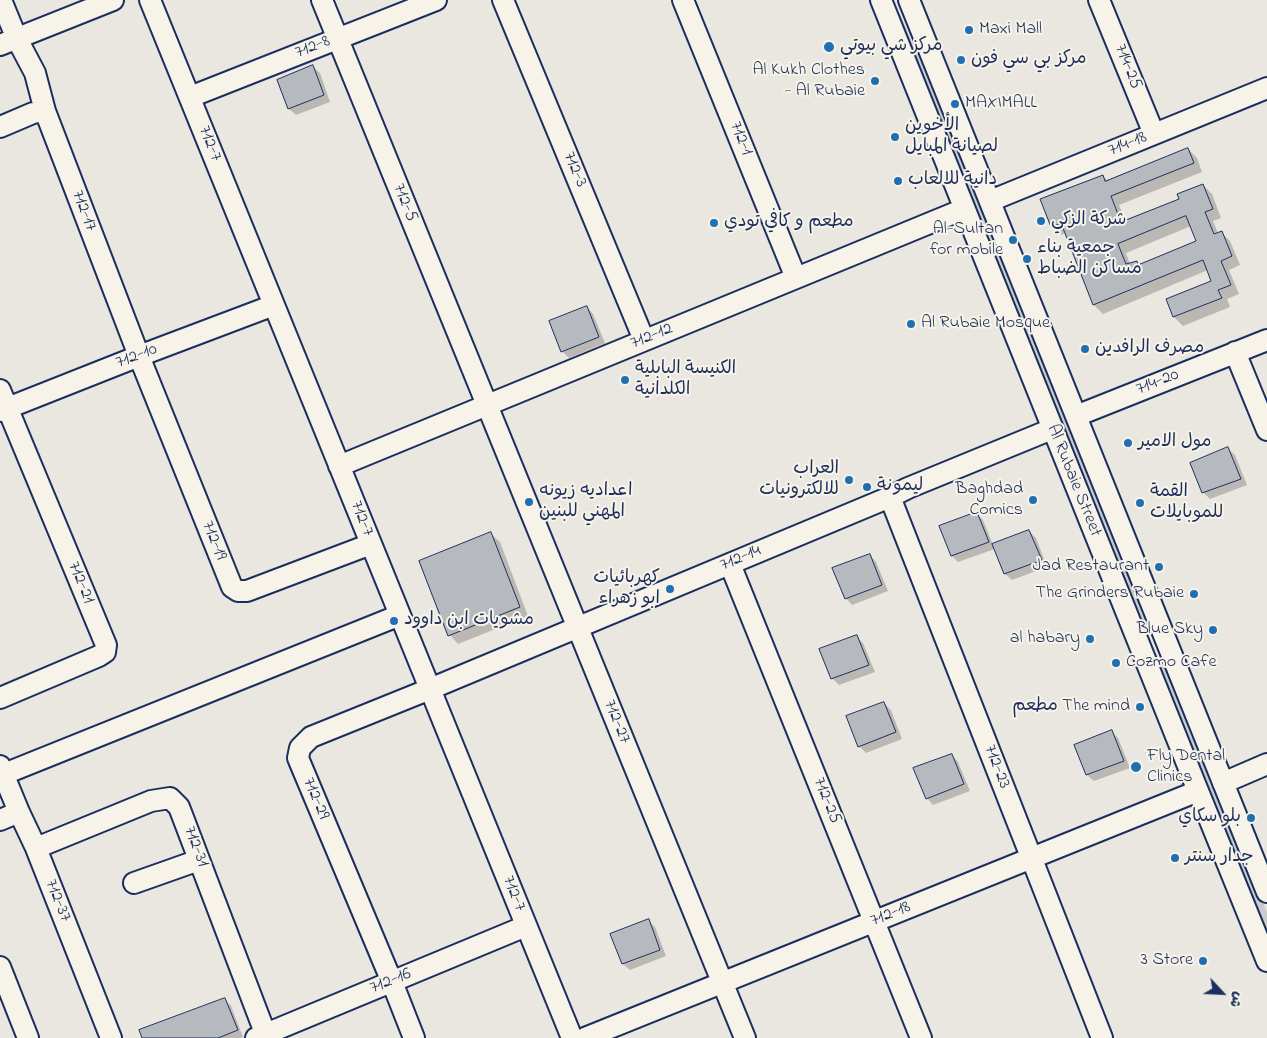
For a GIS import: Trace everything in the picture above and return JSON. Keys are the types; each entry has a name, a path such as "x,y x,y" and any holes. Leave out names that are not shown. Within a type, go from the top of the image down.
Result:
{"street":[{"name":"712-17","path":"1,0 8,42 35,73 45,111 139,356"},
{"path":"8,42 113,0"},
{"name":"712-7","path":"150,0 572,1038"},
{"name":"712-5","path":"322,0 487,405"},
{"name":"712-8","path":"190,97 436,0"},
{"name":"712-3","path":"503,0 644,340"},
{"name":"712-1","path":"683,0 796,278"},
{"path":"882,4 904,0"},
{"name":"Al Rubaie Street","path":"909,0 1267,892"},
{"name":"714-25","path":"1100,0 1154,134"},
{"name":"Al Rubaie Street","path":"882,4 1267,961"},
{"name":"714-18","path":"990,201 1267,88"},
{"path":"0,127 33,113 45,111"},
{"name":"712-12","path":"340,466 964,208"},
{"name":"712-10","path":"2,403 139,356 274,305"},
{"name":"714-20","path":"1076,416 1267,340"},
{"path":"1235,352 1267,430"},
{"name":"712-19","path":"139,356 232,587 238,591 247,591 371,544"},
{"name":"712-21","path":"0,698 100,656 105,652 106,645 2,403"},
{"name":"712-27","path":"487,405 745,1038"},
{"name":"712-14","path":"430,689 1052,429"},
{"name":"712-23","path":"890,496 1102,1038"},
{"name":"712-25","path":"730,564 921,1038"},
{"path":"2,770 400,615"},
{"path":"1143,656 1168,645"},
{"name":"712-29","path":"392,982 298,758 300,748 310,737 430,689"},
{"path":"1223,783 1267,764"},
{"name":"712-37","path":"2,770 36,848 111,1038"},
{"name":"712-18","path":"585,1038 1198,791"},
{"name":"712-31","path":"36,848 151,801 170,798 179,807 263,1037"},
{"path":"0,820 19,812"},
{"path":"134,883 199,860"},
{"name":"712-16","path":"263,1037 526,926"},
{"path":"0,967 28,1038"},
{"path":"392,982 414,1038"}],"shaded area":[{"path":"899,13 933,85 1155,633 1153,635 1150,634 1128,590 896,14"},
{"path":"1160,661 1167,663 1267,912 1267,940 1157,665"}],"building":[{"path":"313,65 324,95 288,109 277,80"},
{"path":"1188,148 1194,163 1111,196 1121,222 1179,199 1177,194 1203,184 1213,209 1205,212 1214,234 1222,231 1232,256 1221,261 1231,285 1218,290 1222,298 1173,317 1166,299 1211,281 1203,260 1093,305 1061,223 1051,227 1040,199 1103,175 1105,181","holes":["1186,216 1196,241 1138,265 1137,261 1126,264 1118,244"]},
{"path":"587,306 599,337 561,352 549,321"},
{"path":"1228,447 1241,479 1202,493 1190,463"},
{"path":"977,512 989,542 951,556 939,526"},
{"path":"1029,530 1042,560 1004,574 992,544"},
{"path":"491,532 520,607 448,636 419,561"},
{"path":"870,554 882,585 845,599 832,568"},
{"path":"857,635 869,665 831,679 819,649"},
{"path":"884,702 896,732 858,747 846,716"},
{"path":"1112,730 1124,761 1086,775 1074,745"},
{"path":"952,754 964,784 926,799 913,768"},
{"path":"649,919 660,950 622,964 610,934"},
{"path":"225,998 238,1030 218,1038 142,1038 139,1030"}],"place":[{"name":"Maxi Mall","path":"969,30"},
{"name":"مركز شي بيوتي","path":"829,47"},
{"name":"مركز بي سي فون","path":"961,60"},
{"name":"Al Kukh Clothes - Al Rubaie","path":"875,81"},
{"name":"MAXIMALL","path":"955,104"},
{"name":"الأخوين لصيانة المبايل","path":"895,137"},
{"name":"دانية للالعاب","path":"898,181"},
{"name":"شركة الزكي","path":"1041,221"},
{"name":"مطعم و كافي تودي","path":"714,223"},
{"name":"Al-Sultan for mobile","path":"1013,240"},
{"name":"جمعية بناء مساكن الضباط","path":"1027,259"},
{"name":"Al Rubaie Mosque","path":"911,324"},
{"name":"مصرف الرافدين","path":"1085,349"},
{"name":"الكنيسة البابلية الكلدانية","path":"625,380"},
{"name":"مول الامير","path":"1128,443"},
{"name":"العراب للالكترونيات","path":"849,480"},
{"name":"ليمونة","path":"867,487"},
{"name":"Baghdad Comics","path":"1033,500"},
{"name":"اعداديه زيونه المهني للبنين","path":"529,502"},
{"name":"القمة للموبايلات","path":"1140,503"},
{"name":"Jad Restaurant","path":"1159,567"},
{"name":"كهربائيات ابو زهراء","path":"670,589"},
{"name":"The Grinders Rubaie","path":"1194,594"},
{"name":"مشويات ابن داوود","path":"394,621"},
{"name":"Blue Sky","path":"1213,630"},
{"name":"al habary","path":"1090,639"},
{"name":"Cozmo Cafe","path":"1116,663"},
{"name":"مطعم The mind","path":"1140,707"},
{"name":"Fly Dental Clinics","path":"1136,767"},
{"name":"بلو سكاي","path":"1251,818"},
{"name":"جدار سنتر","path":"1175,858"},
{"name":"3 Store","path":"1203,961"}]}
